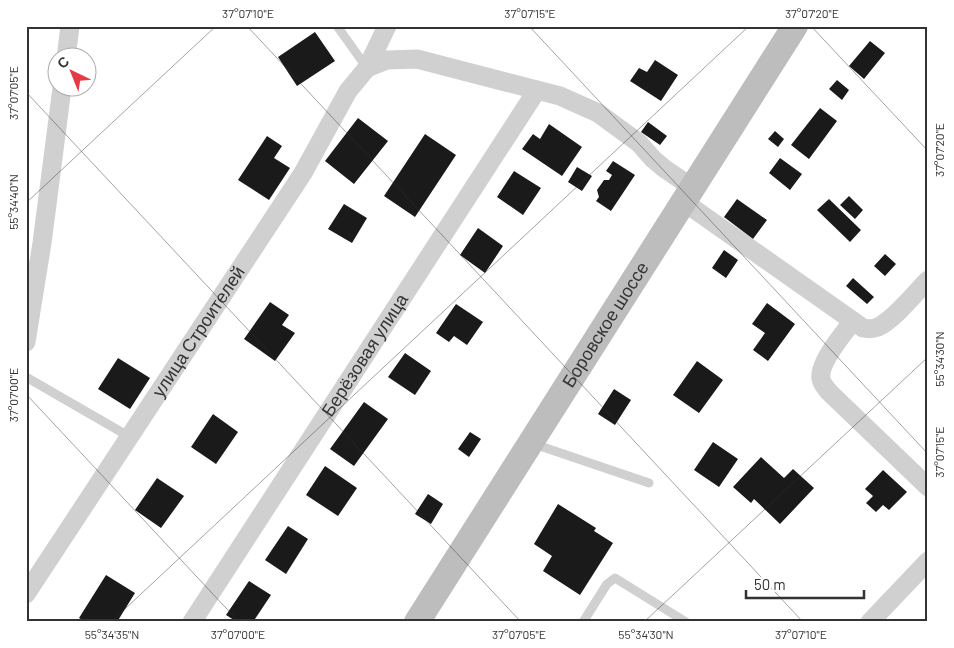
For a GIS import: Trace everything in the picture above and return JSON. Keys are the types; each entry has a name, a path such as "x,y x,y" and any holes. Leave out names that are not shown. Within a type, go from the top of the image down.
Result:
{"main road":[{"name":"Боровское шоссе","path":"422,618 795,26"}],"street":[{"path":"67,48 70,26"},
{"name":"улица Строителей","path":"26,594 303,173 348,91 367,68 387,26"},
{"path":"367,68 387,60 418,59 560,96 598,113 639,143 688,195 858,324 868,329 878,327 886,322 928,280"},
{"name":"Берёзовая улица","path":"192,622 537,90"},
{"path":"26,342 42,243 61,98"},
{"path":"858,324 826,359 821,379 829,392 928,487"},
{"path":"870,622 928,561"}],"lane":[{"path":"337,26 367,68"},
{"path":"26,376 130,437"},
{"path":"531,444 649,484"},
{"path":"583,622 607,584 615,578 686,622"}],"building":[{"path":"315,32 335,61 297,86 278,57"},
{"path":"870,41 885,53 864,79 849,66"},
{"path":"655,60 678,75 661,101 630,81 639,68 647,72"},
{"path":"837,80 849,90 842,100 829,89"},
{"path":"820,108 837,121 809,159 791,145"},
{"path":"358,118 388,141 354,184 325,161"},
{"path":"648,122 667,136 660,145 641,132"},
{"path":"549,124 582,147 562,176 522,149 533,134 540,139"},
{"path":"775,131 784,139 778,147 768,139"},
{"path":"425,134 456,155 415,217 384,196"},
{"path":"267,136 282,146 274,158 290,168 269,200 238,180"},
{"path":"780,158 802,174 790,190 769,173"},
{"path":"613,161 635,175 611,211 596,201 599,197 597,190 604,180 609,180 612,175 606,171"},
{"path":"577,167 592,176 582,191 568,182"},
{"path":"514,171 541,188 523,215 497,197"},
{"path":"849,196 863,210 855,219 840,205"},
{"path":"737,199 767,220 753,239 724,217"},
{"path":"829,199 861,230 850,242 817,210"},
{"path":"344,204 367,218 352,243 328,229"},
{"path":"478,228 503,246 485,273 460,255"},
{"path":"724,250 738,260 726,278 712,268"},
{"path":"885,254 896,264 885,276 874,266"},
{"path":"853,278 874,297 867,304 846,286"},
{"path":"270,302 289,315 282,325 295,333 275,361 244,339"},
{"path":"767,303 795,324 768,361 753,350 765,333 752,324"},
{"path":"456,304 483,322 467,345 454,336 449,342 436,333"},
{"path":"405,353 431,371 415,395 388,377"},
{"path":"118,358 150,378 130,409 98,389"},
{"path":"697,361 723,380 699,413 673,395"},
{"path":"614,389 631,400 615,425 598,414"},
{"path":"364,402 388,419 354,466 330,449"},
{"path":"213,414 238,432 216,464 191,447"},
{"path":"470,432 481,439 469,457 458,449"},
{"path":"713,442 738,459 719,487 694,470"},
{"path":"761,457 784,478 793,469 814,488 780,524 754,499 751,503 733,487"},
{"path":"325,466 357,488 338,516 306,495"},
{"path":"883,470 907,492 889,510 883,505 876,512 866,503 873,496 865,489"},
{"path":"157,478 184,496 161,528 135,510"},
{"path":"428,494 443,504 431,524 415,514"},
{"path":"558,504 596,528 594,531 613,543 580,595 543,571 552,556 534,544"},
{"path":"288,526 308,539 286,574 265,560"},
{"path":"106,575 135,593 117,622 86,622 79,618"},
{"path":"249,581 271,595 253,622 237,622 226,615"}]}
